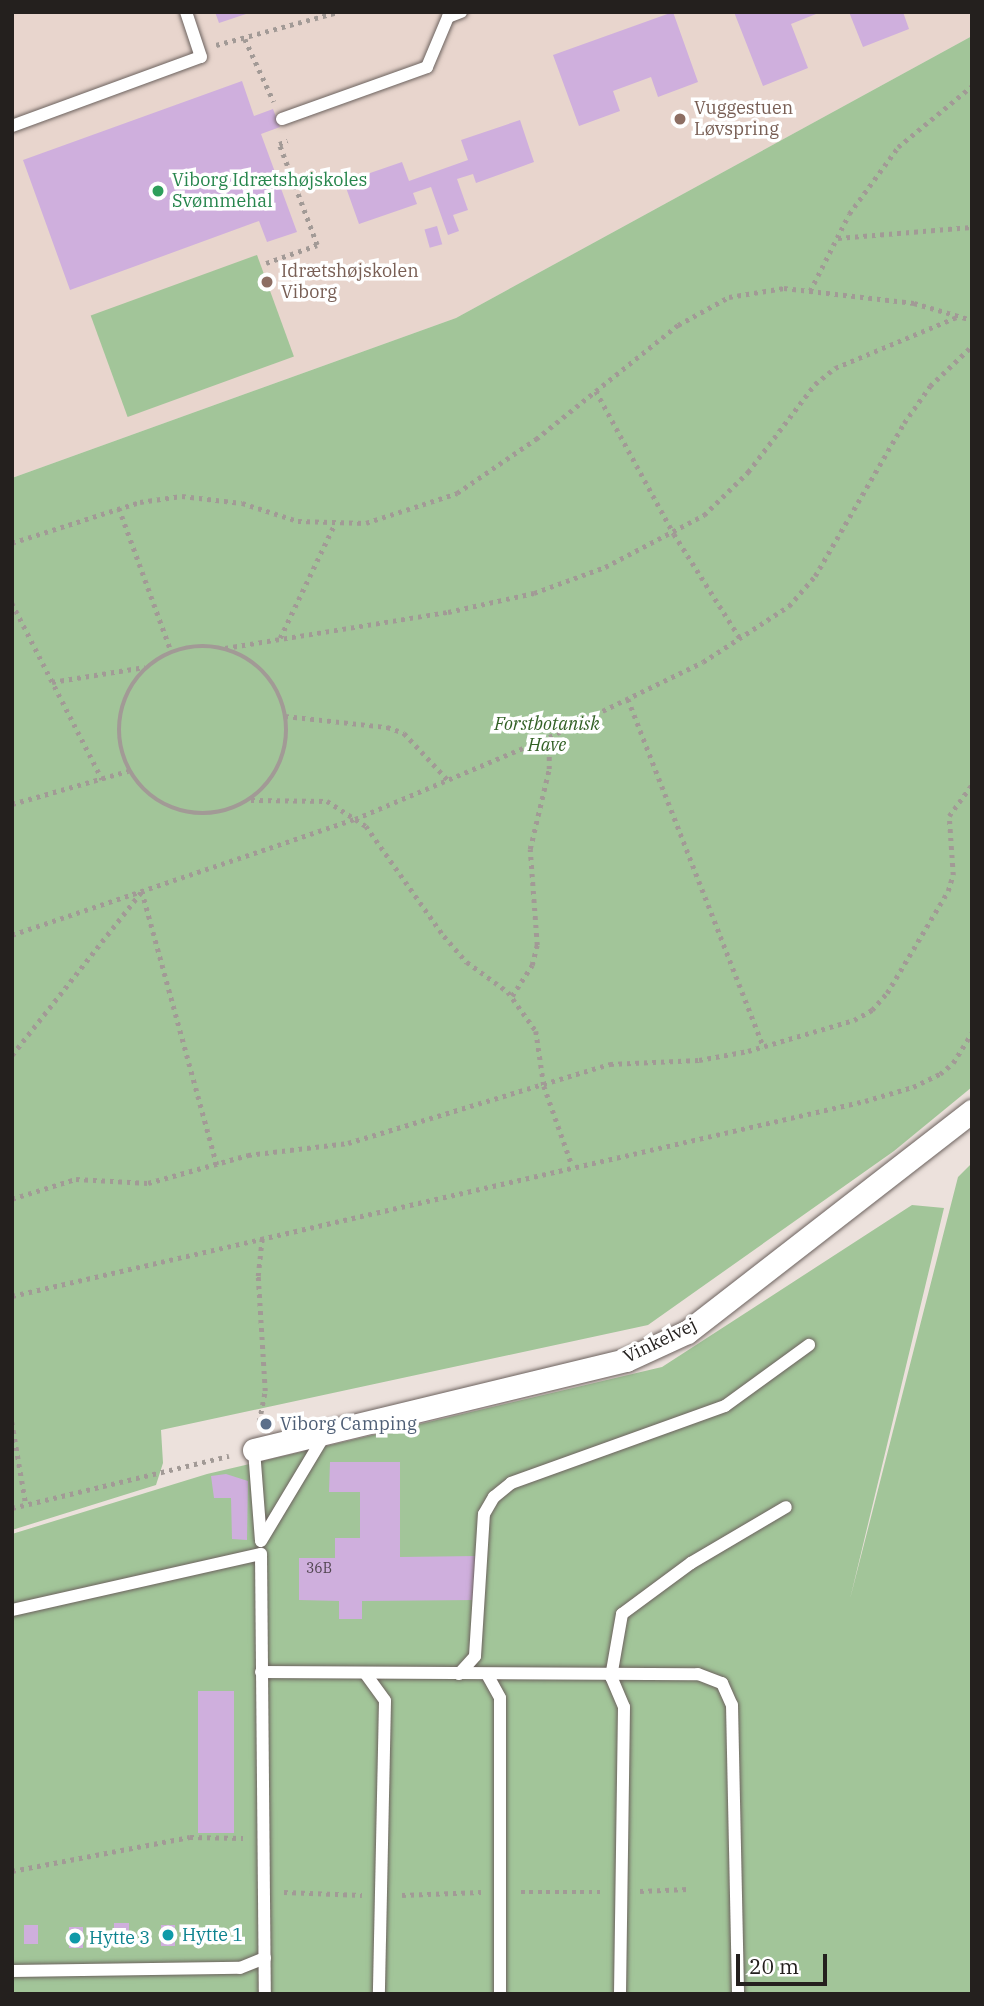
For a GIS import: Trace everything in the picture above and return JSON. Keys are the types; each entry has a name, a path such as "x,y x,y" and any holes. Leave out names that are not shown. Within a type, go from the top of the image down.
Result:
{"street":[{"name":"Vinkelvej","path":"254,1450 626,1360 687,1332 972,1111"}],"lane":[{"path":"12,126 201,57 186,12"},
{"path":"282,119 427,67 448,17 461,12"},
{"path":"459,1674 475,1656 484,1514 494,1497 511,1483 725,1406 809,1345"},
{"path":"12,1610 261,1547 327,1432"},
{"path":"254,1450 261,1547 261,1672 266,1838 265,1994"},
{"path":"620,1994 624,1707 611,1677 622,1614 691,1563 786,1507"},
{"path":"261,1672 611,1677 698,1674 722,1683 732,1705 738,1994"},
{"path":"365,1673 385,1702 379,1994"},
{"path":"488,1676 500,1698 500,1994"},
{"path":"12,1971 240,1968 265,1958"}],"path":[{"path":"198,49 245,39 338,12"},
{"path":"245,39 282,119 289,140 279,144 317,245 266,263"},
{"path":"810,291 837,238 898,147 972,86"},
{"path":"837,238 897,230 972,227"},
{"path":"12,542 119,508 183,496 242,503 298,521 366,523 457,493 536,439 678,325 729,297 784,288 914,303 972,320"},
{"path":"225,648 250,659 270,678 285,716 284,757 271,781 251,800 226,812 198,815 170,809 153,799 128,771 118,744 119,716 128,688 146,666 171,651 197,645 225,648 448,612 534,593 605,567 674,534 704,515 748,472 791,411 825,376 858,357 958,316"},
{"path":"12,935 355,819 549,737 628,699 740,638 789,606 815,576 904,423 930,386 972,346"},
{"path":"596,391 674,534 740,638"},
{"path":"119,508 171,651"},
{"path":"280,639 335,522"},
{"path":"12,603 102,779"},
{"path":"52,682 146,666"},
{"path":"628,699 764,1047"},
{"path":"285,716 387,727 404,733 448,780"},
{"path":"512,996 532,965 537,945 530,849 549,769 549,737"},
{"path":"12,804 128,771"},
{"path":"12,1199 76,1179 148,1183 248,1155 348,1143 489,1098 544,1086 610,1064 699,1060 764,1047 854,1020 873,1010 887,993 948,891 953,867 949,816 972,784"},
{"path":"251,800 327,801 366,826 459,953 512,996 536,1031 544,1086 572,1165"},
{"path":"12,1055 142,891"},
{"path":"142,891 218,1165"},
{"path":"12,1296 913,1087 953,1063 972,1032"},
{"path":"12,1508 254,1450 265,1391 258,1276 261,1237"},
{"path":"12,1422 26,1505"},
{"path":"12,1871 190,1838 266,1838"}],"shaded area":[{"name":"Idrætshøjskolen Viborg","path":"12,12 972,12 972,36 456,318 12,478"}],"green space":[{"name":"Forstbotanisk Have","path":"972,36 972,1087 894,1151 648,1325 161,1430 163,1463 156,1485 12,1530 12,478 456,318"},
{"path":"257,255 294,356 128,417 91,316"},
{"path":"972,1163 972,1994 12,1994 12,1534 207,1474 662,1367 912,1205 944,1208 850,1599 958,1177"}],"building":[{"path":"215,12 249,12 249,13 219,23"},
{"path":"673,12 698,82 658,97 651,77 613,91 620,111 579,126 553,55"},
{"path":"734,12 821,12 791,24 808,68 763,86"},
{"path":"849,12 903,12 909,29 863,47"},
{"name":"Viborg Idrætshøjskoles Svømmehal","path":"242,81 254,116 273,109 280,127 261,134 297,232 267,242 259,221 70,290 23,160"},
{"path":"520,120 534,162 476,183 473,174 457,179 468,210 453,215 459,231 448,235 431,187 413,193 417,204 359,224 344,182 402,162 409,181 468,160 461,140"},
{"path":"437,226 442,244 430,248 425,230"},
{"path":"330,1462 400,1462 400,1557 477,1556 477,1600 362,1601 362,1619 339,1619 339,1601 299,1600 299,1558 335,1558 335,1538 360,1538 360,1492 329,1492"},
{"path":"226,1474 248,1481 247,1540 232,1539 231,1498 214,1498 211,1476"},
{"path":"198,1691 234,1691 234,1833 198,1833"},
{"path":"114,1923 129,1923 129,1943 114,1943"},
{"path":"24,1925 38,1925 38,1944 24,1944"},
{"name":"Hytte 1","path":"161,1925 175,1925 175,1946 161,1946"},
{"name":"Hytte 3","path":"69,1927 83,1927 83,1948 69,1948"}],"place":[{"name":"Vuggestuen Løvspring","path":"680,119"},
{"name":"Viborg Idrætshøjskoles Svømmehal","path":"158,191"},
{"name":"Idrætshøjskolen Viborg","path":"267,282"},
{"name":"Viborg Camping","path":"266,1424"},
{"name":"Hytte 1","path":"168,1935"},
{"name":"Hytte 3","path":"75,1938"}]}
